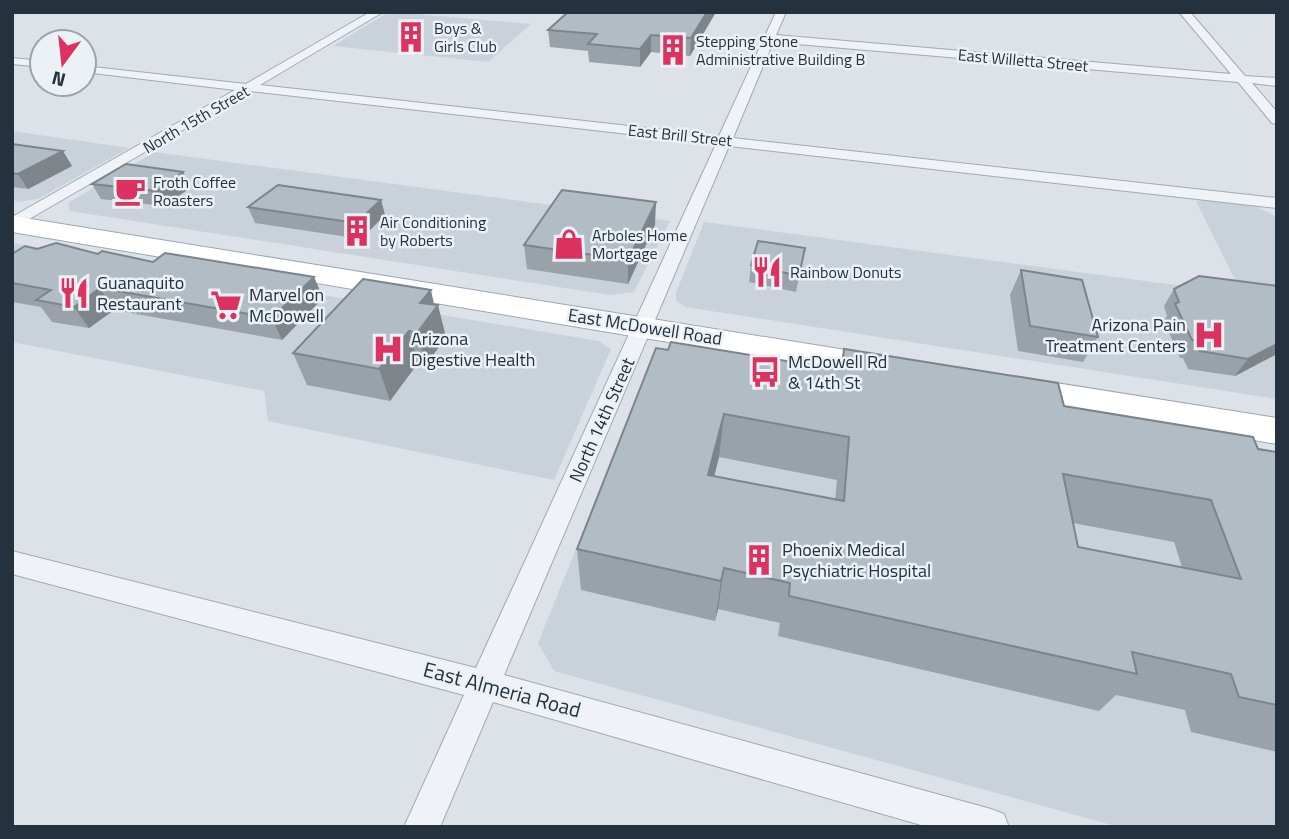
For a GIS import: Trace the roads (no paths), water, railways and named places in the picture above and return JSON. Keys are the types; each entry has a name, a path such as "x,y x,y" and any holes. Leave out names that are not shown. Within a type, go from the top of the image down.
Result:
{"main road":[{"name":"East McDowell Road","path":"12,224 917,372"},
{"path":"985,384 1277,431"}],"street":[{"name":"North 15th Street","path":"12,224 378,12"},
{"name":"North 14th Street","path":"422,827 781,12"},
{"path":"1184,12 1277,120"},
{"name":"East Willetta Street","path":"770,38 1277,82"},
{"name":"East Brill Street","path":"98,71 1277,203"},
{"name":"East Almeria Road","path":"12,562 485,685 991,827"}],"place":[{"name":"Boys & Girls Club","path":"411,37"},
{"name":"Stepping Stone Administrative Building B","path":"673,50"},
{"name":"Froth Coffee Roasters","path":"130,191"},
{"name":"Air Conditioning by Roberts","path":"357,231"},
{"name":"Arboles Home Mortgage","path":"569,244"},
{"name":"Rainbow Donuts","path":"767,272"},
{"name":"Guanaquito Restaurant","path":"74,293"},
{"name":"Marvel on McDowell","path":"226,305"},
{"name":"Arizona Pain Treatment Centers","path":"1209,335"},
{"name":"Arizona Digestive Health","path":"388,349"},
{"name":"McDowell Rd & 14th St","path":"765,372"},
{"name":"Phoenix Medical Psychiatric Hospital","path":"759,560"}]}
